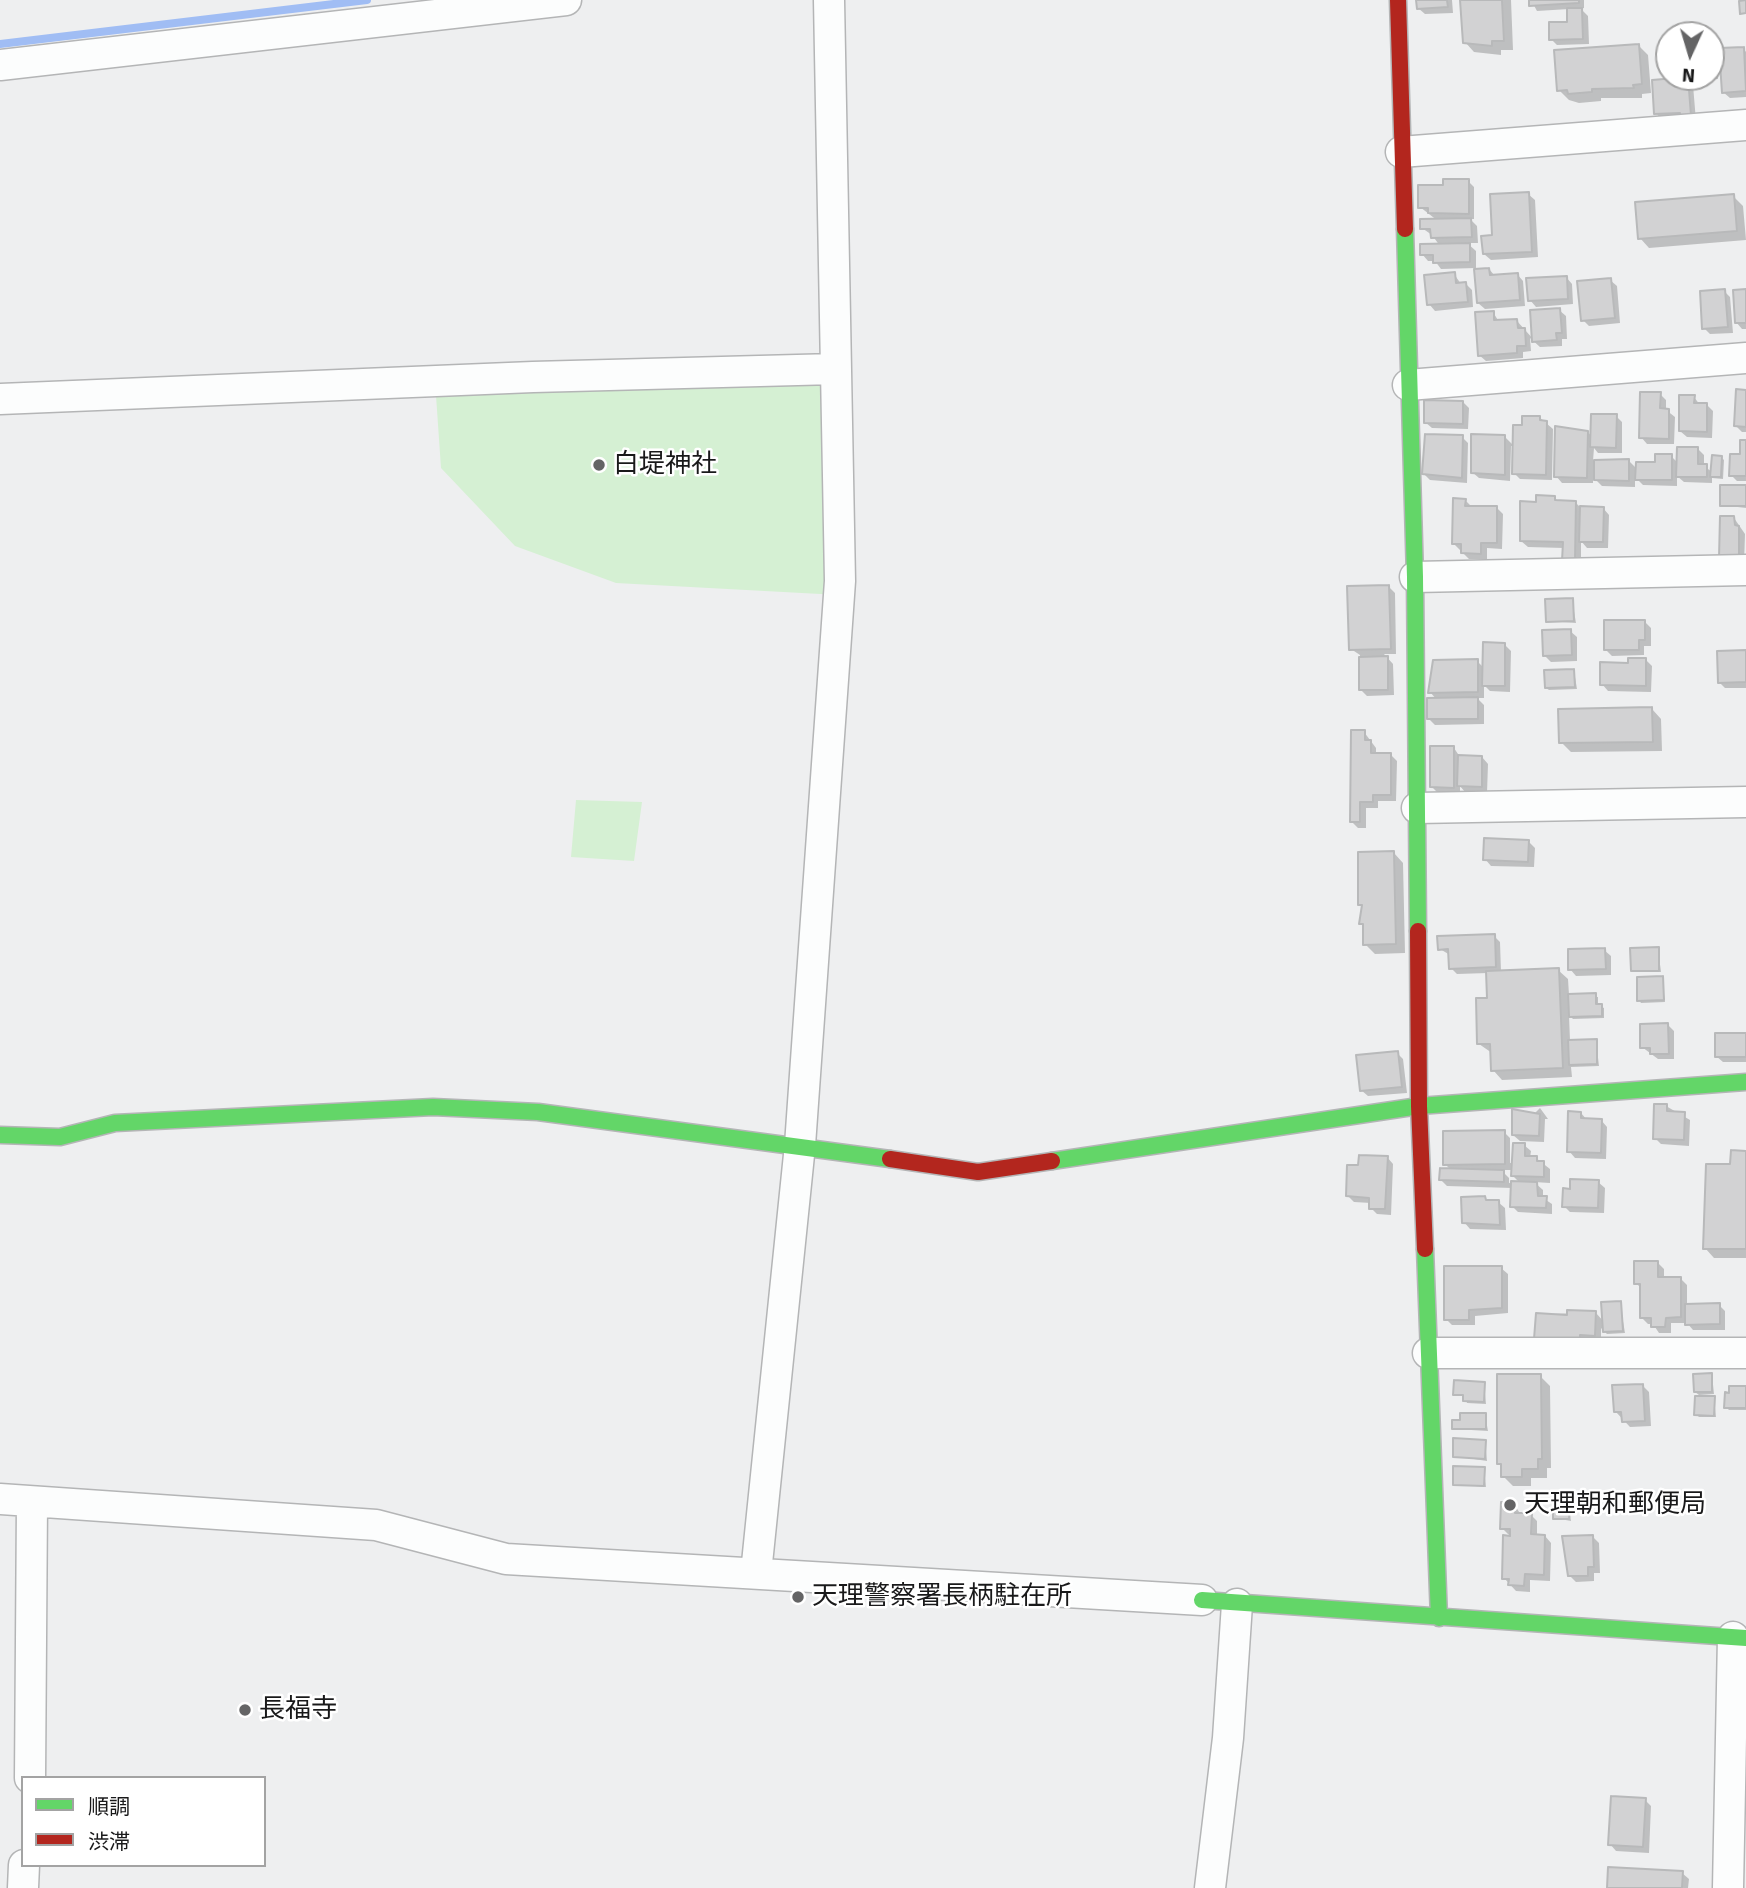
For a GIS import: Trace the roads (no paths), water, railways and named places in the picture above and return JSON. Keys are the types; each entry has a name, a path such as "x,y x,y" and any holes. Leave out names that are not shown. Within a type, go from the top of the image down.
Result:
{"street":[{"path":"0,65 566,0"},
{"path":"756,1573 800,1144 840,581 829,0"},
{"path":"1398,0 1415,577 1419,1105 1439,1618"},
{"path":"1401,152 1746,125"},
{"path":"1408,385 1746,358"},
{"path":"0,399 533,377 835,369"},
{"path":"1415,577 1746,570"},
{"path":"1417,808 1746,802"},
{"path":"0,1135 61,1137 115,1123 433,1107 538,1112 800,1144 978,1172 1419,1105 1746,1083"},
{"path":"1428,1353 1746,1353"},
{"path":"0,1499 376,1525 506,1559 1202,1600 1739,1638 1738,1841 1728,1888"},
{"path":"30,1776 32,1502"},
{"path":"1210,1888 1228,1738 1237,1604"},
{"path":"23,1888 24,1867"}],"waterway":[{"path":"0,44 367,0"}],"place":[{"name":"白堤神社","path":"599,465"},
{"name":"天理朝和郵便局","path":"1510,1505"},
{"name":"天理警察署長柄駐在所","path":"798,1597"},
{"name":"長福寺","path":"245,1710"}]}
